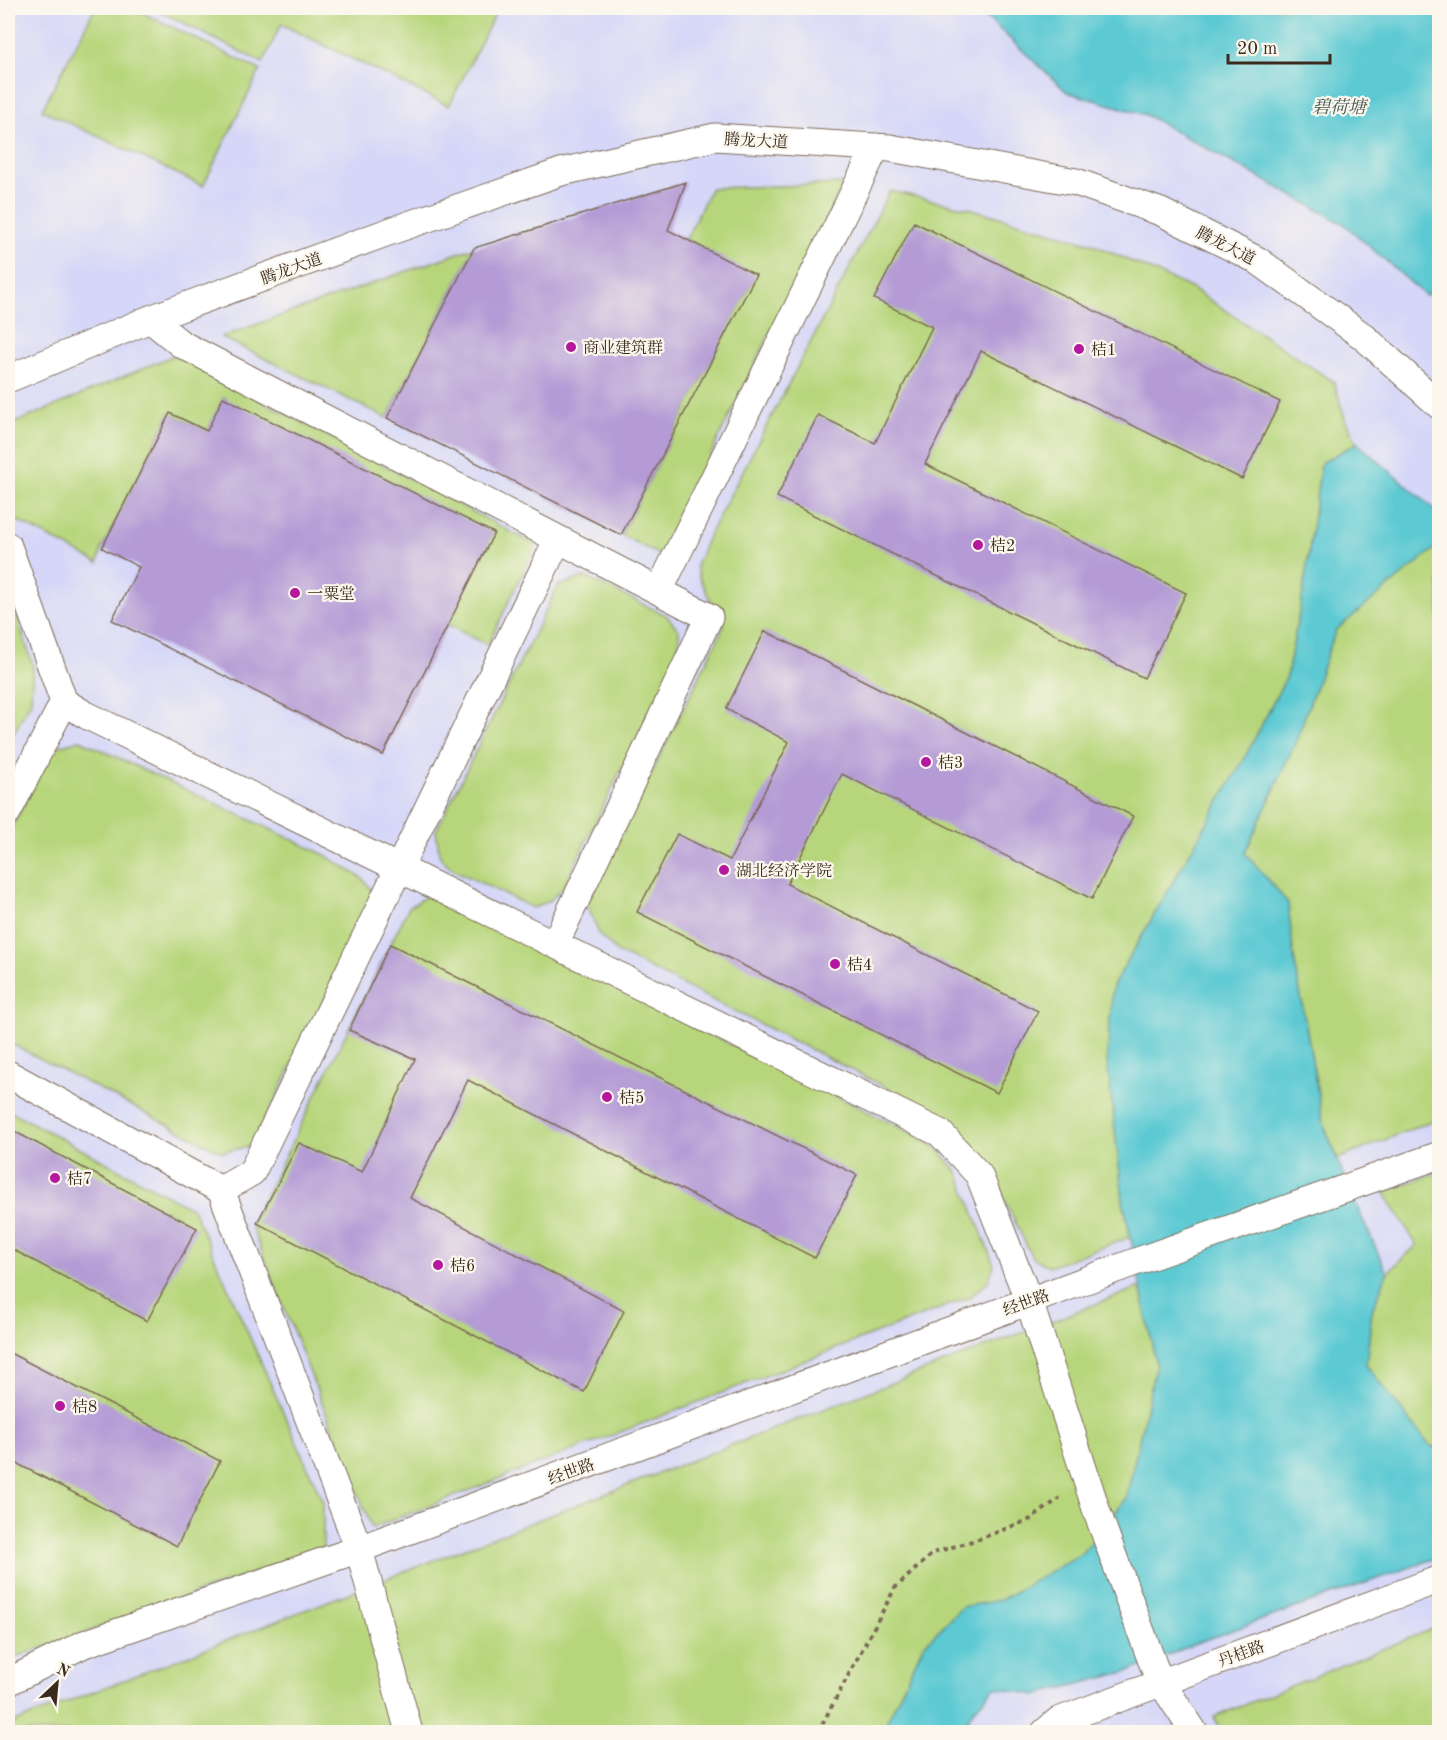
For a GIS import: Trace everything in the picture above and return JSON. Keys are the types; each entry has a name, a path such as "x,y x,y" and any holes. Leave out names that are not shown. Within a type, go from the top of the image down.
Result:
{"street":[{"name":"腾龙大道","path":"8,379 150,320 561,171 715,137 890,148 1076,182 1161,212 1257,260 1364,337 1440,405"},
{"path":"659,591 876,147"},
{"path":"150,320 181,344 709,617 555,944"},
{"path":"221,1190 252,1172 558,539"},
{"path":"8,546 64,702 86,715 940,1133 979,1175 1029,1301 1097,1512 1157,1675 1194,1732"},
{"path":"8,811 64,702"},
{"path":"8,1074 221,1190 359,1549 409,1732"},
{"name":"经世路","path":"8,1682 84,1644 359,1549 1135,1262 1440,1155"},
{"name":"丹桂路","path":"1045,1732 1058,1720 1157,1675 1440,1579"}],"path":[{"path":"818,1732 895,1588 933,1553 982,1538 1031,1519 1065,1494 1085,1473"}],"shaded area":[{"name":"湖北经济学院","path":"8,8 1439,8 1439,1732 8,1732"}],"green space":[{"path":"95,8 133,8 260,70 203,186 42,110"},
{"path":"153,8 498,8 449,106 281,24 263,63"},
{"path":"843,184 661,556 621,535 755,276 686,239 711,188"},
{"path":"890,191 972,209 1092,244 1193,289 1334,382 1345,419 1357,443 1321,463 1304,588 1287,676 1243,761 1113,986 1107,1059 1123,1200 1130,1237 1049,1267 1032,1257 987,1163 964,1135 925,1107 617,952 599,934 587,904 724,626 701,582 696,566 707,539"},
{"path":"474,248 387,418 221,337 461,252"},
{"path":"174,355 536,545 488,645 448,625 224,397 207,431 170,413 102,548 98,563 12,518 8,499 8,426"},
{"path":"1439,545 1439,1118 1338,1159 1323,1123 1293,952 1288,903 1245,853 1296,741 1336,630"},
{"path":"585,577 666,615 679,630 679,652 563,888 549,901 533,908 452,869 440,857 436,831 558,586"},
{"path":"8,588 33,666 31,701 8,744"},
{"path":"80,740 325,855 362,878 376,895 252,1146 221,1152 8,1042 8,834 55,747"},
{"path":"428,895 919,1137 938,1149 958,1172 994,1265 988,1281 970,1297 372,1528 251,1225 409,907"},
{"path":"8,1110 193,1209 323,1502 323,1548 8,1660"},
{"path":"1439,1172 1439,1449 1429,1445 1366,1365 1372,1310 1387,1273 1417,1245 1384,1192"},
{"path":"1140,1287 1156,1364 1127,1496 1106,1526 1081,1554 1001,1600 962,1607 923,1646 882,1732 8,1732 8,1725"},
{"path":"1439,1626 1439,1732 1223,1732 1214,1717"}],"water":[{"name":"碧荷塘","path":"977,8 1439,8 1439,281 1426,296 1344,224 1146,115 1067,92"},
{"path":"1357,443 1439,513 1439,545 1336,630 1296,741 1245,853 1288,903 1293,952 1323,1123 1348,1187 1387,1273 1372,1310 1366,1365 1429,1445 1439,1449 1439,1557 1199,1642 1133,1670 1036,1695 995,1687 971,1713 962,1732 882,1732 923,1646 962,1607 1001,1600 1081,1554 1106,1526 1127,1496 1156,1364 1123,1200 1107,1059 1113,986 1243,761 1287,676 1304,588 1321,463"}],"building":[{"name":"商业建筑群","path":"686,182 668,230 756,275 621,535 387,418 474,248"},
{"path":"914,222 1280,402 1242,479 981,351 925,464 1186,593 1144,678 777,497 818,415 875,443 932,327 874,299"},
{"name":"一粟堂","path":"223,397 494,533 383,755 112,620 139,567 102,548 170,413 207,431"},
{"path":"765,631 1133,816 1092,899 842,774 787,884 1038,1011 997,1093 637,912 677,834 730,860 789,742 726,709"},
{"path":"390,944 857,1175 815,1258 468,1080 410,1198 624,1311 584,1392 257,1223 299,1143 362,1172 415,1059 349,1030"},
{"name":"桔7","path":"8,1128 197,1228 147,1321 8,1247"},
{"name":"桔8","path":"8,1352 220,1461 177,1546 8,1459"}],"place":[{"name":"商业建筑群","path":"571,347"},
{"name":"桔1","path":"1079,349"},
{"name":"桔2","path":"978,545"},
{"name":"一粟堂","path":"295,593"},
{"name":"桔3","path":"926,762"},
{"name":"湖北经济学院","path":"724,870"},
{"name":"桔4","path":"835,964"},
{"name":"桔5","path":"607,1097"},
{"name":"桔7","path":"55,1178"},
{"name":"桔6","path":"438,1265"},
{"name":"桔8","path":"60,1406"}]}
